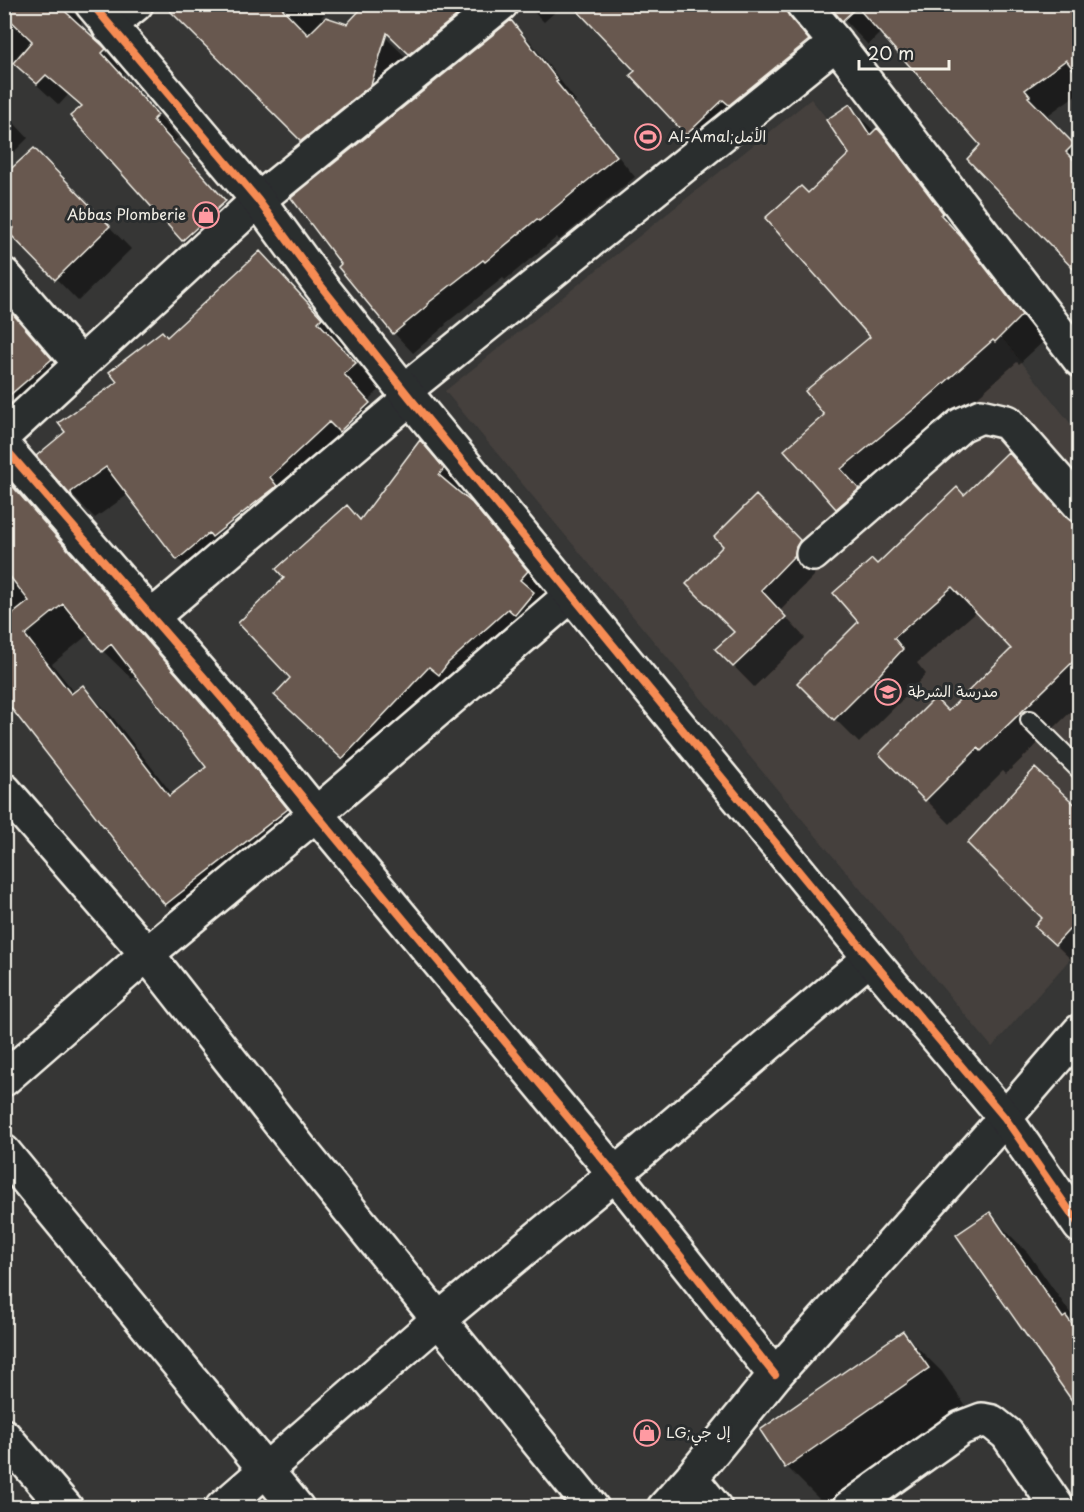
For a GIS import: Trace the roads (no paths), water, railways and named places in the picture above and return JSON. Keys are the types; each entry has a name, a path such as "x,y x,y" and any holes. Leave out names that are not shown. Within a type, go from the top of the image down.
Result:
{"street":[{"path":"136,4 101,15 258,200 321,286 407,395 870,958 1005,1118 1080,1226"},
{"path":"4,435 258,200 501,4"},
{"path":"803,4 836,43 1080,360"},
{"path":"153,616 407,395 836,43"},
{"path":"4,275 81,364"},
{"path":"813,554 961,425 981,416 1007,422 1080,505"},
{"path":"4,447 228,705 615,1174 775,1375"},
{"path":"4,1079 147,954 316,814 571,595"},
{"path":"4,790 147,954 301,1150 592,1508"},
{"path":"222,1508 438,1320 870,958"},
{"path":"664,1508 775,1375 1080,1031"},
{"path":"4,1152 297,1508"},
{"path":"862,1504 961,1428 982,1420 992,1422 1008,1434 1058,1508"},
{"path":"4,1436 66,1508"},
{"path":"691,1478 715,1508"}],"lane":[{"path":"1030,720 1080,770"}],"place":[{"name":"Al-Amal;الأمل","path":"648,137"},
{"name":"Abbas Plomberie","path":"206,215"},
{"name":"مدرسة الشرطة","path":"888,692"},
{"name":"LG;إل جي","path":"647,1433"}]}
